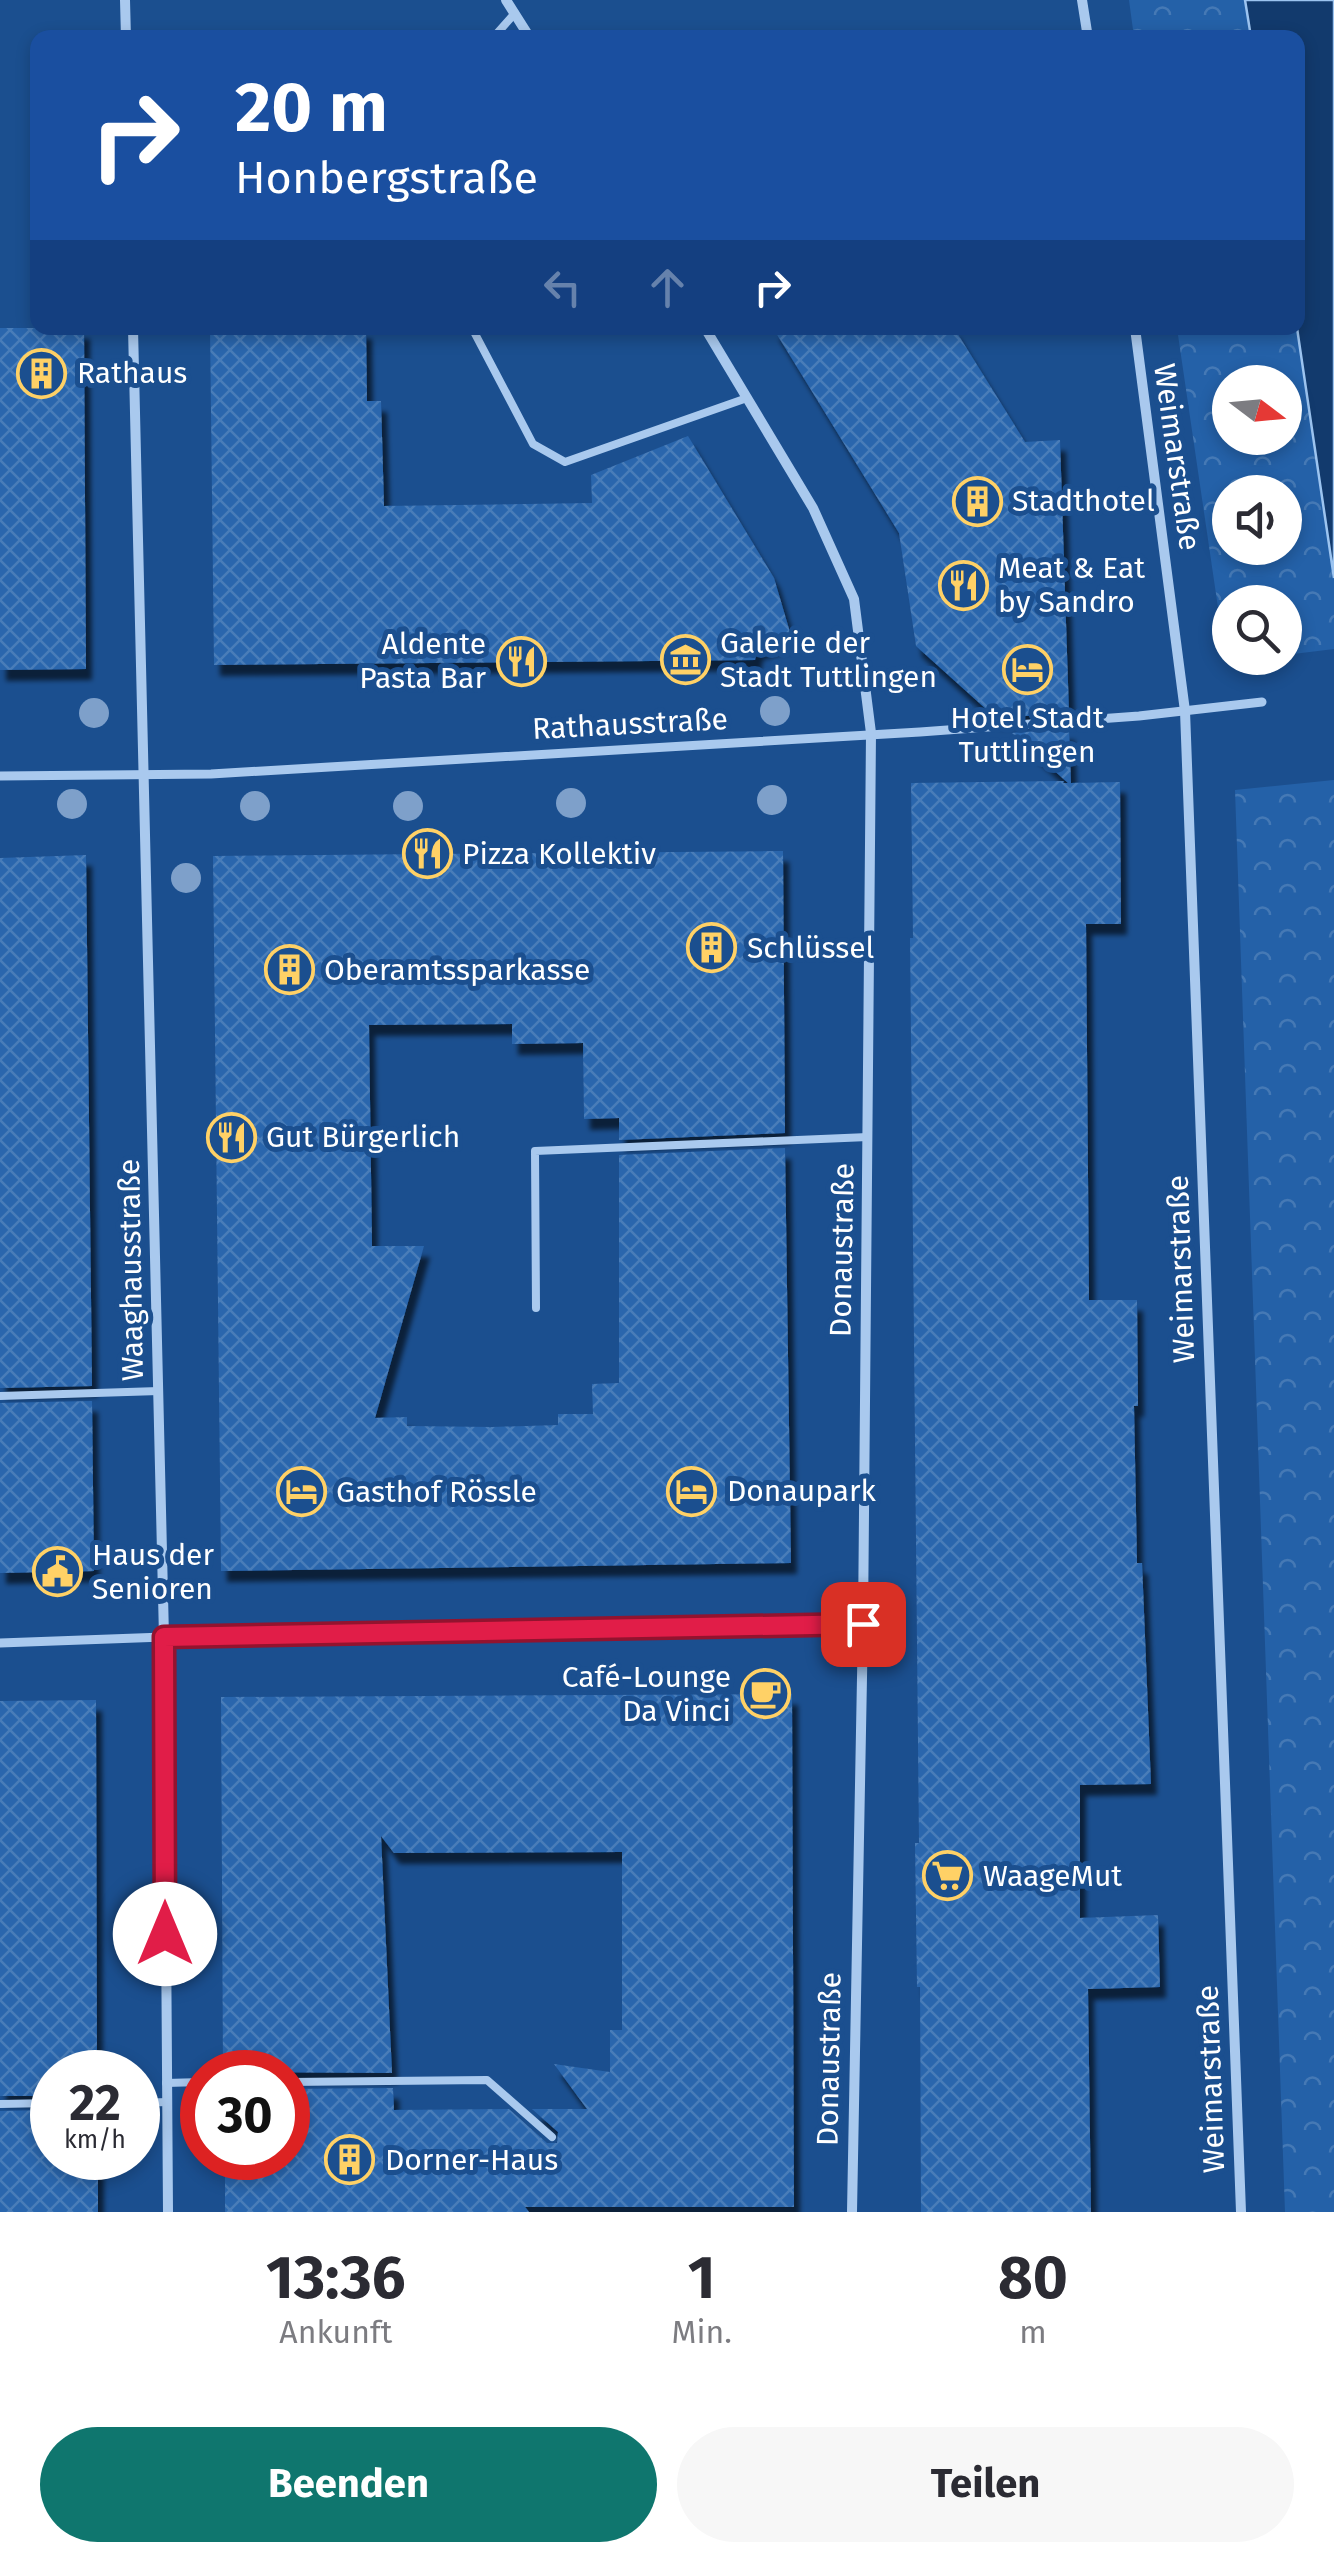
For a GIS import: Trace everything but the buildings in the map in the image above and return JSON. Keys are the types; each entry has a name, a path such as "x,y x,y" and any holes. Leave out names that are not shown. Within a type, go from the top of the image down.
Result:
{"street":[{"path":"125,0 126,30"},
{"path":"506,0 525,30"},
{"path":"1082,0 1087,30"},
{"name":"Waaghausstraße","path":"133,335 164,1637 168,2212"},
{"name":"Donaustraße","path":"709,335 813,508 854,599 872,733 863,1624 852,2212"},
{"name":"Weimarstraße","path":"1135,335 1185,711 1241,2212"},
{"name":"Rathausstraße","path":"0,776 145,776 872,733 1262,702"},
{"path":"0,1643 863,1624"}],"lane":[{"path":"500,30 515,12"},
{"path":"476,335 533,444 565,462 748,398"},
{"path":"536,1308 534,1151 868,1137"},
{"path":"0,1396 158,1391"},
{"path":"310,2082 487,2080 552,2137"},
{"path":"166,2082 180,2082"},
{"path":"160,2102 168,2102"},
{"path":"0,2104 30,2103"}],"green space":[{"path":"1129,0 1245,0 1250,30 1133,30"},
{"path":"1178,335 1298,335 1334,578 1334,649 1302,653 1302,585 1215,585"},
{"path":"1334,780 1334,2212 1285,2212 1235,790"}],"shaded area":[{"path":"1245,0 1334,0 1334,578 1298,335 1305,335 1305,30 1250,30"}],"place":[{"name":"Rathaus","path":"42,373"},
{"name":"Stadthotel","path":"977,501"},
{"name":"Meat & Eat by Sandro","path":"963,585"},
{"name":"Galerie der Stadt Tuttlingen","path":"685,660"},
{"name":"Aldente Pasta Bar","path":"521,661"},
{"name":"Hotel Stadt Tuttlingen","path":"1027,669"},
{"name":"Pizza Kollektiv","path":"427,854"},
{"name":"Schlüssel","path":"712,948"},
{"name":"Oberamtssparkasse","path":"289,970"},
{"name":"Gut Bürgerlich","path":"231,1137"},
{"name":"Donaupark","path":"692,1491"},
{"name":"Gasthof Rössle","path":"301,1492"},
{"name":"Haus der Senioren","path":"57,1572"},
{"name":"Café-Lounge Da Vinci","path":"766,1694"},
{"name":"WaageMut","path":"948,1876"},
{"name":"Dorner-Haus","path":"350,2160"}],"route":[{"path":"165,1934 164,1637 863,1624"}]}
